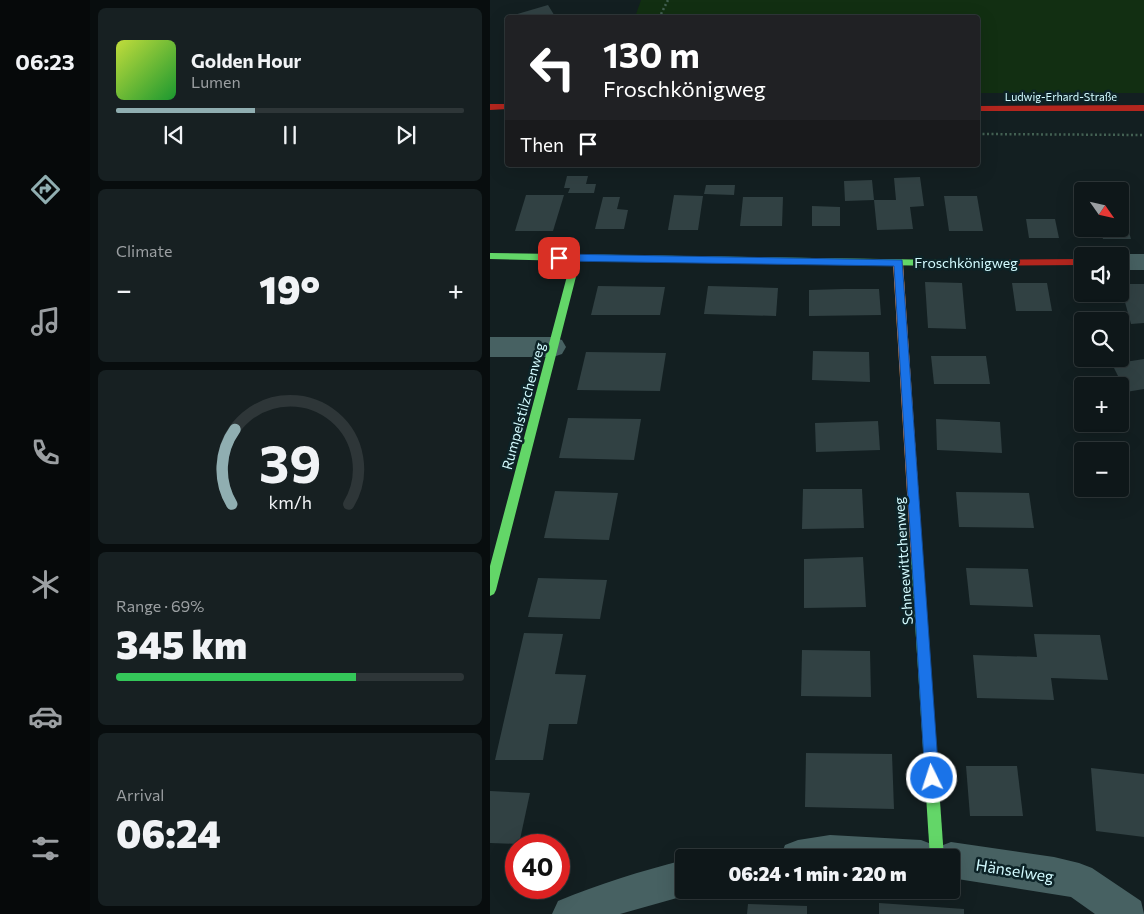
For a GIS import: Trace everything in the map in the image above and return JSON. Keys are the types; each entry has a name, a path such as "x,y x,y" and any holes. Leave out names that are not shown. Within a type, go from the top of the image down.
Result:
{"street":[{"path":"490,107 505,106"},
{"name":"Ludwig-Erhard-Straße","path":"980,109 1144,108"},
{"name":"Froschkönigweg","path":"490,256 898,263 1074,262"},
{"name":"Rumpelstilzchenweg","path":"490,590 576,258"},
{"path":"1129,262 1144,262"},
{"name":"Schneewittchenweg","path":"898,263 936,849"},
{"path":"490,347 554,347"},
{"name":"Hänselweg","path":"960,861 1054,875 1079,881 1128,914"},
{"path":"571,914 627,893 675,880"}],"path":[{"path":"660,15 668,0"},
{"path":"980,134 1144,135"}],"green space":[{"path":"641,0 1144,0 1144,93 980,93 980,15 636,15"}],"building":[{"path":"548,5 554,15 514,15"},
{"path":"567,176 588,176 586,184 596,184 594,193 568,193 570,188 564,188"},
{"path":"920,177 924,206 910,207 913,229 877,230 874,200 896,200 894,178"},
{"path":"872,180 874,200 845,201 844,181"},
{"path":"706,185 735,185 734,195 704,194"},
{"path":"526,195 564,195 553,231 515,231"},
{"path":"674,195 703,196 698,230 668,230"},
{"path":"944,196 977,196 983,231 949,231"},
{"path":"603,197 620,197 617,209 628,210 624,229 595,229"},
{"path":"743,197 783,197 782,226 740,226"},
{"path":"812,206 840,207 840,226 812,226"},
{"path":"1026,219 1055,219 1059,238 1029,238"},
{"path":"1129,232 1131,239 1103,239 1129,238"},
{"path":"925,282 962,283 966,329 928,328"},
{"path":"1012,283 1047,283 1052,311 1016,311"},
{"path":"1129,284 1144,284 1144,323 1131,324 1125,302 1129,302"},
{"path":"598,286 665,287 660,315 591,315"},
{"path":"708,286 778,288 776,316 704,314"},
{"path":"879,289 881,315 809,316 809,290"},
{"path":"813,351 869,352 870,382 812,380"},
{"path":"586,352 666,353 660,391 577,390"},
{"path":"931,356 986,356 990,384 934,384"},
{"path":"1144,359 1144,389 1129,392 1129,377 1118,377 1114,367 1129,367 1129,361"},
{"path":"568,418 641,419 634,460 559,458"},
{"path":"936,419 1000,422 1002,453 937,450"},
{"path":"878,421 880,450 816,452 815,423"},
{"path":"803,489 862,489 864,528 802,529"},
{"path":"555,491 618,493 609,540 544,538"},
{"path":"956,492 1029,493 1034,528 959,527"},
{"path":"863,557 866,607 804,608 804,559"},
{"path":"966,568 1028,569 1033,607 970,605"},
{"path":"538,578 607,580 600,619 528,617"},
{"path":"524,633 563,634 555,674 586,675 577,724 549,724 543,760 495,760"},
{"path":"1034,634 1100,635 1108,680 1051,678 1054,700 977,698 973,655 1037,657"},
{"path":"802,650 870,651 871,697 801,696"},
{"path":"806,753 892,754 894,809 805,807"},
{"path":"966,766 1017,766 1023,816 970,816"},
{"path":"1091,768 1144,774 1144,837 1096,831"},
{"path":"490,791 530,793 521,834 505,834 505,844 490,843"},
{"path":"879,903 964,909 964,914 879,914"},
{"path":"748,904 807,906 807,914 747,914"}],"traffic: fast":[{"path":"490,256 949,263"},
{"path":"490,590 576,258"},
{"path":"917,559 936,849"}],"traffic: slow":[{"path":"898,263 917,559"}],"traffic: jam":[{"path":"490,107 505,106"},
{"path":"980,109 1144,108"},
{"path":"949,263 1074,262"}],"route":[{"path":"559,258 898,263 932,778"}]}
